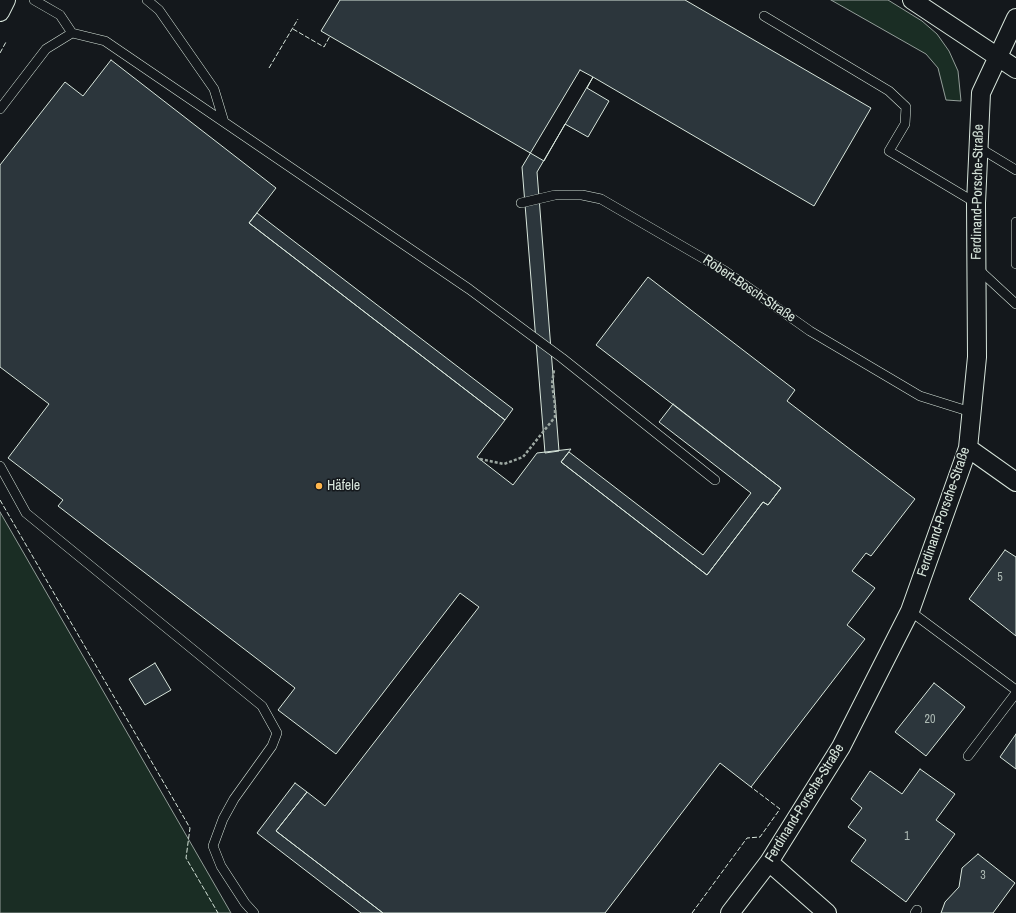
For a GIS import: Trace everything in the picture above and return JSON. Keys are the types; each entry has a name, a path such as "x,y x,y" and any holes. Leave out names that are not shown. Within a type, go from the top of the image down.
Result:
{"street":[{"path":"0,12 6,0"},
{"path":"912,0 1016,69"},
{"name":"Ferdinand-Porsche-Straße","path":"730,913 769,862 841,747 910,611 968,448 976,357 977,146 981,92 1016,18"},
{"path":"968,448 1016,482"},
{"path":"769,862 827,913"}],"lane":[{"path":"34,0 60,15 72,33 105,41 468,289 562,358 715,480"},
{"path":"147,0 159,10 214,89 224,122"},
{"path":"764,16 889,91 906,107 904,124 889,151 976,203"},
{"path":"0,109 46,49 72,33"},
{"path":"977,146 1016,170"},
{"name":"Robert-Bosch-Straße","path":"521,203 555,195 582,195 601,199 725,270 810,331 920,396 971,412"},
{"path":"1016,222 1016,264"},
{"path":"977,268 1016,304"},
{"path":"0,466 26,513 262,706 276,733 272,746 234,798 223,819 213,846 221,866 245,903 254,913"},
{"path":"910,611 1016,691 968,756"}],"path":[{"path":"480,459 504,464 523,457 550,424 555,417 552,384 553,372 562,358"}],"green space":[{"path":"831,0 888,0 922,21 937,34 949,51 958,71 961,101 946,100 938,68 926,54"},
{"path":"0,512 231,913 0,913"}],"building":[{"path":"340,0 685,0 871,108 814,206 593,77 587,88 609,101 588,137 565,124 544,161 321,31"},
{"name":"Häfele","path":"111,60 276,188 249,223 505,420 477,457 513,485 537,453 571,449 561,462 707,575 763,502 768,505 781,488 596,345 648,277 795,390 787,401 915,499 871,556 866,553 852,571 875,588 847,625 865,639 751,787 720,763 605,913 383,913 276,831 307,792 325,806 479,607 460,593 336,754 278,710 295,688 58,506 63,500 8,458 49,404 0,367 0,165 65,82 83,96"},
{"path":"580,70 593,77 537,172 559,451 545,453 522,167"},
{"path":"257,213 513,409 505,420 249,223"},
{"path":"673,404 781,488 768,505 763,502 707,575 561,462 569,452 703,555 751,493 659,422"},
{"path":"1005,550 1016,557 1016,636 969,599"},
{"path":"155,663 171,690 145,705 129,679"},
{"path":"934,683 965,707 926,756 895,732"},
{"path":"1016,734 1016,769 1000,757"},
{"path":"920,769 955,794 936,820 955,834 906,902 851,861 866,840 848,827 862,808 851,799 870,771 902,794"},
{"path":"295,783 307,792 276,831 383,913 361,913 257,833"},
{"path":"978,854 1015,883 993,913 941,913 945,902 959,887 962,868"}],"fence":[{"path":"269,68 298,19"},
{"path":"293,29 324,47 330,36"},
{"path":"0,53 6,42"},
{"path":"0,500 190,828 186,858 218,913"},
{"path":"692,913 747,838 760,837 780,809 751,787"}],"place":[{"name":"Häfele","path":"319,486"}]}
